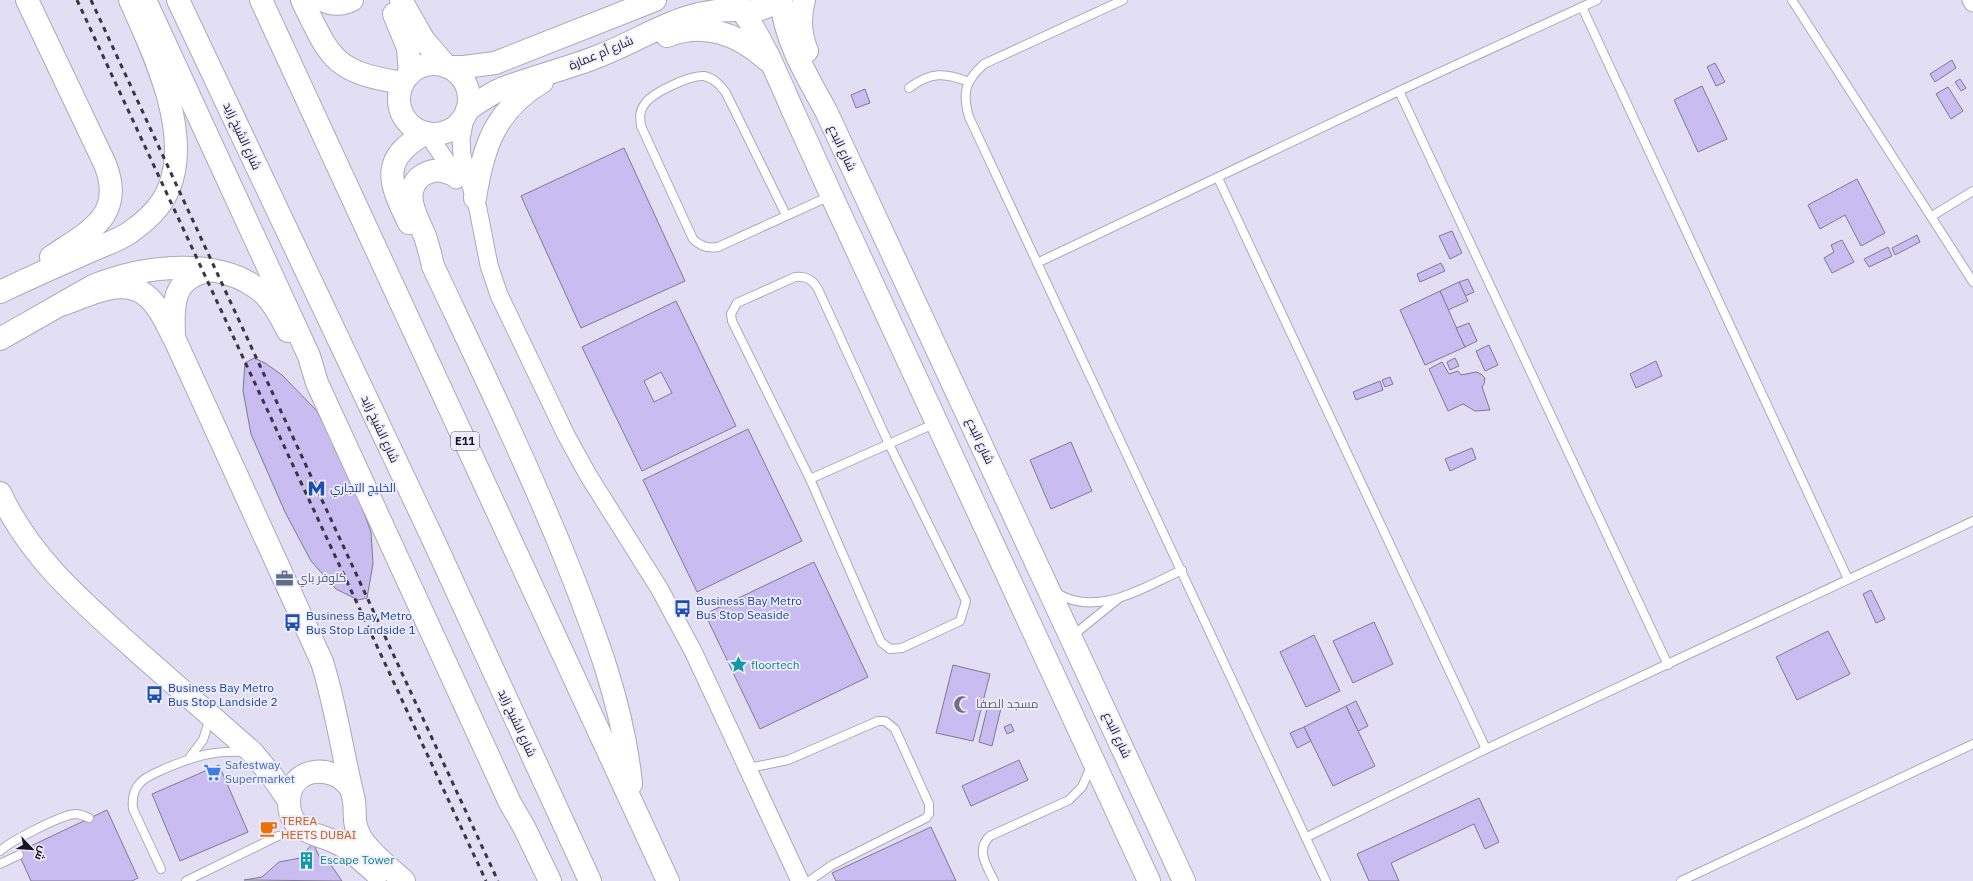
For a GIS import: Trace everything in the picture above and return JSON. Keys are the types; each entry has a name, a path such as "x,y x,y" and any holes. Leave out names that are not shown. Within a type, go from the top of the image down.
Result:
{"main road":[{"path":"20,283 50,258 96,227 104,216 109,203 111,190 110,176 105,164 27,0"},
{"path":"0,292 128,234 154,213 169,188 175,166 176,152 174,123 168,93 130,0"},
{"path":"145,0 309,356 317,383 510,803 524,827 550,881"},
{"name":"شارع الشيخ زايد","path":"178,0 432,537 590,881"},
{"name":"E11","path":"261,0 668,881"},
{"path":"302,0 320,39 337,60 359,74 406,78 427,64 464,67 494,63 648,2"},
{"path":"322,0 329,3 340,4 352,0"},
{"path":"388,0 408,48 406,78 400,93 400,104 403,113 408,122 426,133 435,134 450,130 462,120 467,112 469,100 468,90 464,80 458,72 448,66 423,39 401,0"},
{"name":"شارع أم عمارة","path":"467,112 480,101 508,86 560,71 600,55 640,36 696,14 710,10 735,7 757,11 766,8 776,0"},
{"name":"شارع البدع","path":"781,0 789,38 826,112 1072,637 1184,881"},
{"path":"804,0 800,14 801,33 820,87 826,112"},
{"path":"735,7 756,31 775,71 831,195 1002,559 1149,881"},
{"path":"600,55 634,49 673,34 688,30 703,30 718,32 744,42 767,60 775,71"},
{"path":"475,198 479,168 485,147 503,116 523,94 560,71"},
{"path":"426,133 403,148 396,158 392,170 392,182 415,237 433,266 528,469 595,632 620,717 630,776 633,805"},
{"path":"433,266 424,236 413,209 412,189 419,178 432,170 443,170 454,175"},
{"path":"0,339 64,304 93,286 139,271 182,268 212,271 242,280 253,286 267,298 278,313 306,367 317,383"},
{"path":"175,340 173,307 180,289 194,276 212,271"},
{"path":"64,304 120,286 132,288 151,299 157,307 175,340 322,662 338,724 351,789 354,797 353,813 361,838 404,881"},
{"path":"0,493 32,548 62,583 252,752 272,776 289,801"},
{"path":"1002,559 1014,568 1022,577 1049,633 1058,639 1072,637"},
{"path":"338,724 331,748 312,773 297,782 292,791 289,801 290,811 294,821 301,829 348,849 386,881"},
{"path":"252,752 278,766 312,773 329,772 338,775 351,789"},
{"path":"510,803 516,831 534,881"},
{"path":"320,836 330,835 340,830 348,823 353,813"}],"street":[{"path":"467,112 461,148 464,165 475,198 489,265 499,295 566,435 677,620 749,768 800,881"},
{"path":"426,133 454,175 471,213 483,234"}],"lane":[{"path":"1123,0 984,64 973,74 966,87 965,102 969,117 1307,837 1326,881"},
{"path":"1037,263 1399,91 1597,0"},
{"path":"1792,0 1973,282"},
{"path":"1582,7 1848,579"},
{"path":"909,88 921,79 933,76 952,75 969,82"},
{"path":"786,215 726,92 714,79 705,76 696,76 670,87 650,98 645,103 641,110 641,126 693,239 697,243 707,248 718,247 831,195"},
{"path":"1399,91 1668,665"},
{"path":"1218,178 1486,749"},
{"path":"1932,216 1973,191"},
{"path":"795,277 802,277 814,283 889,444 966,601 960,621 902,648 890,649 880,642 810,479 732,321 731,314 737,303 767,288 795,277"},
{"path":"810,479 938,422"},
{"path":"1307,837 1486,749 1973,521"},
{"path":"1047,586 1063,597 1081,602 1100,602 1124,596 1182,570"},
{"path":"1072,637 1124,596"},
{"path":"188,759 203,740 210,715"},
{"path":"749,768 788,760 878,721 885,721 895,729 929,804 929,814 926,818 839,862 809,881"},
{"path":"1681,881 1973,744"},
{"path":"161,869 133,809 132,800 140,783 147,777 188,759 212,752 252,752"},
{"path":"994,881 982,851 985,840 990,836 1069,800 1084,784 1093,759"},
{"path":"0,851 17,838 68,815 79,814 89,818"},
{"path":"186,881 278,836"},
{"path":"0,864 19,855"}],"building":[{"path":"1952,60 1956,68 1935,82 1930,74"},
{"path":"1715,63 1725,82 1716,86 1707,67"},
{"path":"1960,79 1966,88 1961,91 1955,82"},
{"path":"1702,86 1727,139 1698,152 1674,100"},
{"path":"1948,87 1963,111 1951,119 1936,94"},
{"path":"865,89 870,103 856,108 851,95"},
{"path":"624,148 685,281 581,328 521,196"},
{"path":"1857,179 1885,233 1861,246 1845,215 1820,229 1808,205"},
{"path":"1452,231 1462,253 1450,259 1439,236"},
{"path":"1917,235 1920,242 1895,255 1892,248"},
{"path":"1842,240 1854,262 1832,273 1824,258 1834,252 1831,245"},
{"path":"1888,247 1892,256 1869,267 1864,259"},
{"path":"1441,263 1445,271 1420,282 1417,274"},
{"path":"1468,279 1474,292 1465,296 1459,282"},
{"path":"1459,282 1468,301 1448,310 1440,291"},
{"path":"1440,291 1465,347 1425,365 1400,310"},
{"path":"676,301 736,426 642,471 582,347","holes":["661,372 672,393 654,402 644,381"]},
{"path":"1469,323 1477,341 1465,347 1456,328"},
{"path":"1489,345 1498,365 1485,371 1476,351"},
{"name":"الخليج التجاري","path":"254,358 265,363 282,375 317,411 351,477 371,532 373,564 367,598 358,600 336,589 311,561 285,512 251,434 243,391 245,363"},
{"path":"1455,358 1459,366 1450,370 1447,362"},
{"path":"1656,361 1662,376 1636,388 1630,374"},
{"path":"1442,362 1449,374 1458,371 1461,375 1476,372 1485,378 1482,387 1490,410 1475,411 1463,404 1448,411 1429,369"},
{"path":"1390,377 1393,384 1385,387 1382,380"},
{"path":"1380,381 1383,390 1356,400 1353,392"},
{"path":"748,429 802,541 697,592 643,480"},
{"path":"1071,442 1092,491 1051,509 1030,460"},
{"path":"1472,448 1476,459 1450,471 1445,459"},
{"path":"814,562 868,677 760,729 705,614"},
{"path":"1871,590 1885,619 1876,623 1863,594"},
{"path":"1374,622 1393,664 1353,683 1333,641"},
{"path":"1828,631 1850,674 1797,700 1776,657"},
{"path":"1314,635 1340,691 1306,707 1280,652"},
{"name":"مسجد الصفا","path":"953,665 990,674 973,741 936,733"},
{"path":"1356,701 1368,726 1358,731 1346,706"},
{"path":"988,705 1001,708 992,746 979,742"},
{"path":"1346,706 1375,766 1333,786 1304,727"},
{"path":"1011,724 1014,731 1007,734 1004,727"},
{"path":"1304,727 1311,741 1297,748 1290,733"},
{"path":"1019,760 1028,780 971,806 962,786"},
{"path":"219,765 248,832 180,861 152,794"},
{"path":"1479,798 1499,842 1485,849 1474,824 1391,863 1399,881 1369,881 1357,854"},
{"path":"107,810 138,878 132,881 31,881 18,852"},
{"path":"931,827 956,881 836,881 832,873"},
{"name":"Escape Tower","path":"313,843 320,858 331,865 342,881 244,880 262,877 279,862 300,858"}],"railway":[{"path":"77,0 486,881"},
{"path":"91,0 498,881"}],"place":[{"name":"الخليج التجاري","path":"317,488"},
{"name":"كلوفر باي","path":"284,578"},
{"name":"Business Bay Metro Bus Stop Seaside","path":"683,608"},
{"name":"Business Bay Metro Bus Stop Landside 1","path":"293,623"},
{"name":"floortech","path":"738,665"},
{"name":"Business Bay Metro Bus Stop Landside 2","path":"155,695"},
{"name":"مسجد الصفا","path":"963,704"},
{"name":"Safestway Supermarket","path":"212,772"},
{"name":"TEREA HEETS DUBAI","path":"268,828"},
{"name":"Escape Tower","path":"307,860"}]}
